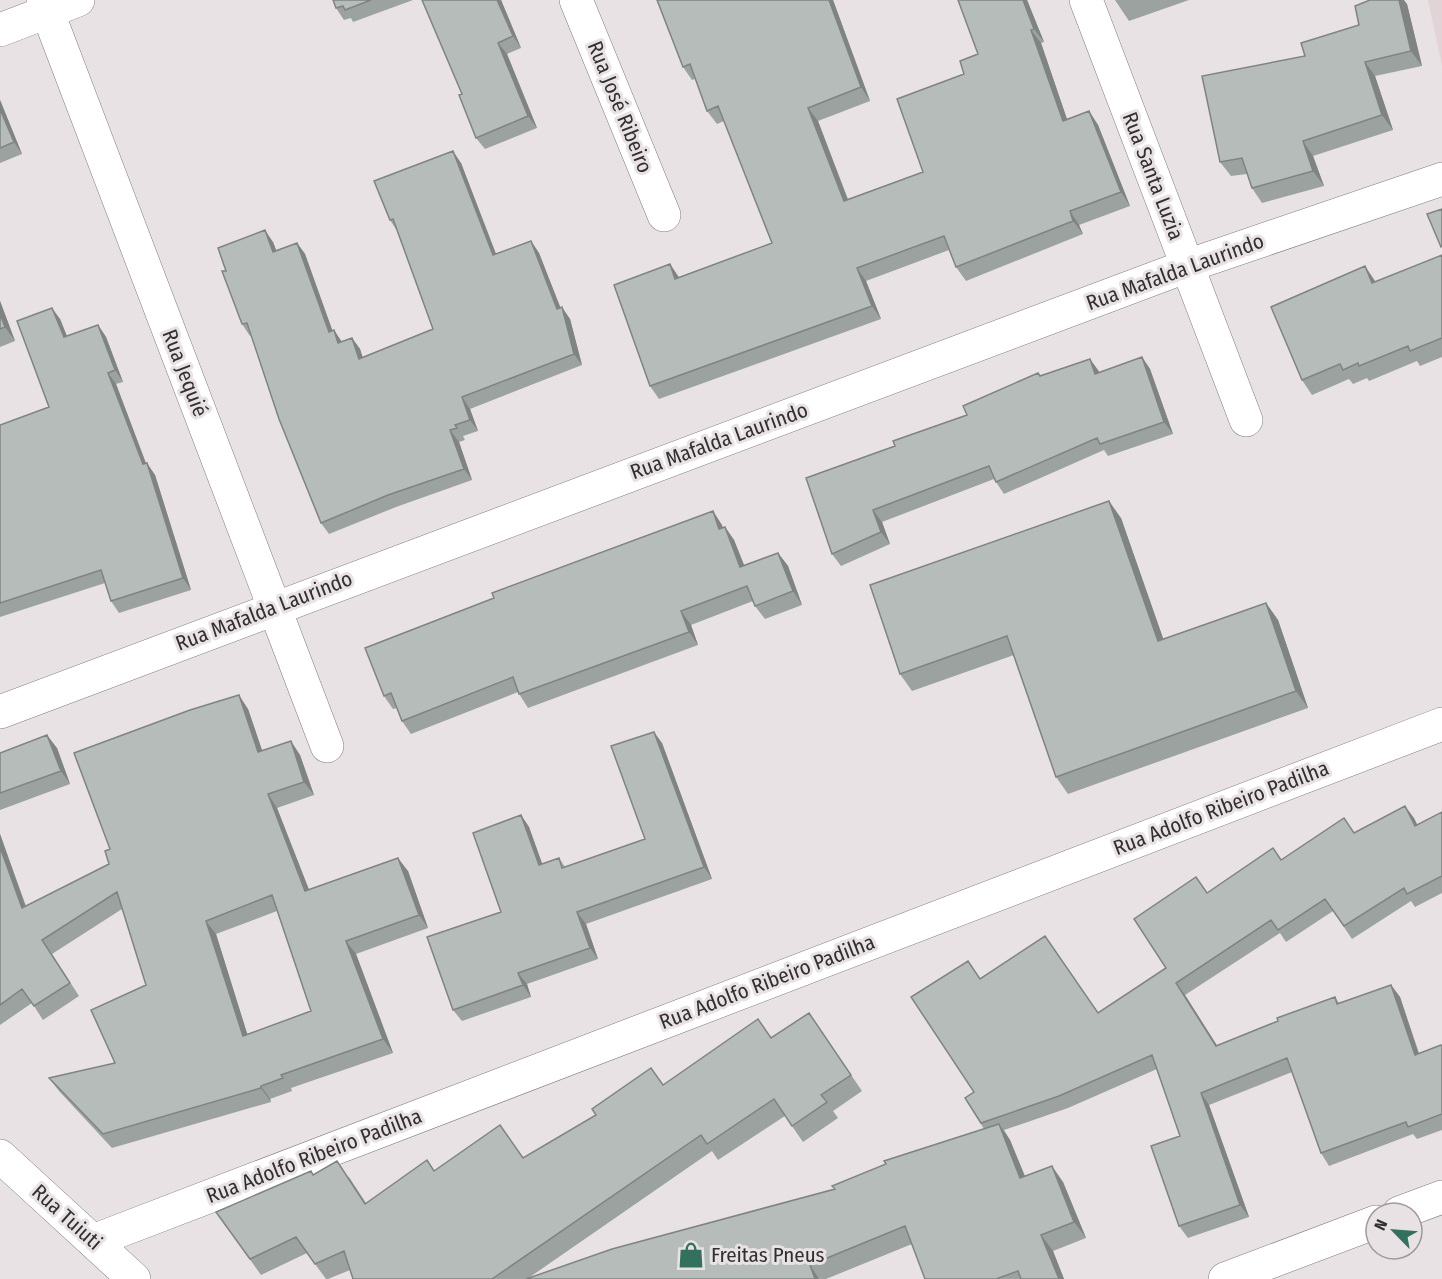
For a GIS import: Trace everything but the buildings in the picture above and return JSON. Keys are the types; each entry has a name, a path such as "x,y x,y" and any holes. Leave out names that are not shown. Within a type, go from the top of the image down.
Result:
{"street":[{"path":"0,30 45,6 78,0"},
{"name":"Rua José Ribeiro","path":"576,0 664,215"},
{"name":"Rua Santa Luzia","path":"1086,0 1246,420"},
{"name":"Rua Jequié","path":"45,6 327,746"},
{"name":"Rua Mafalda Laurindo","path":"0,712 1187,266 1442,180"},
{"name":"Rua Adolfo Ribeiro Padilha","path":"93,1241 1442,723"},
{"name":"Rua Tuiuti","path":"0,1156 134,1279"},
{"path":"1424,1204 1442,1197"},
{"path":"1225,1279 1364,1227"}],"shaded area":[{"path":"1428,0 1442,0 1442,66"}],"place":[{"name":"Freitas Pneus","path":"691,1255"}]}
